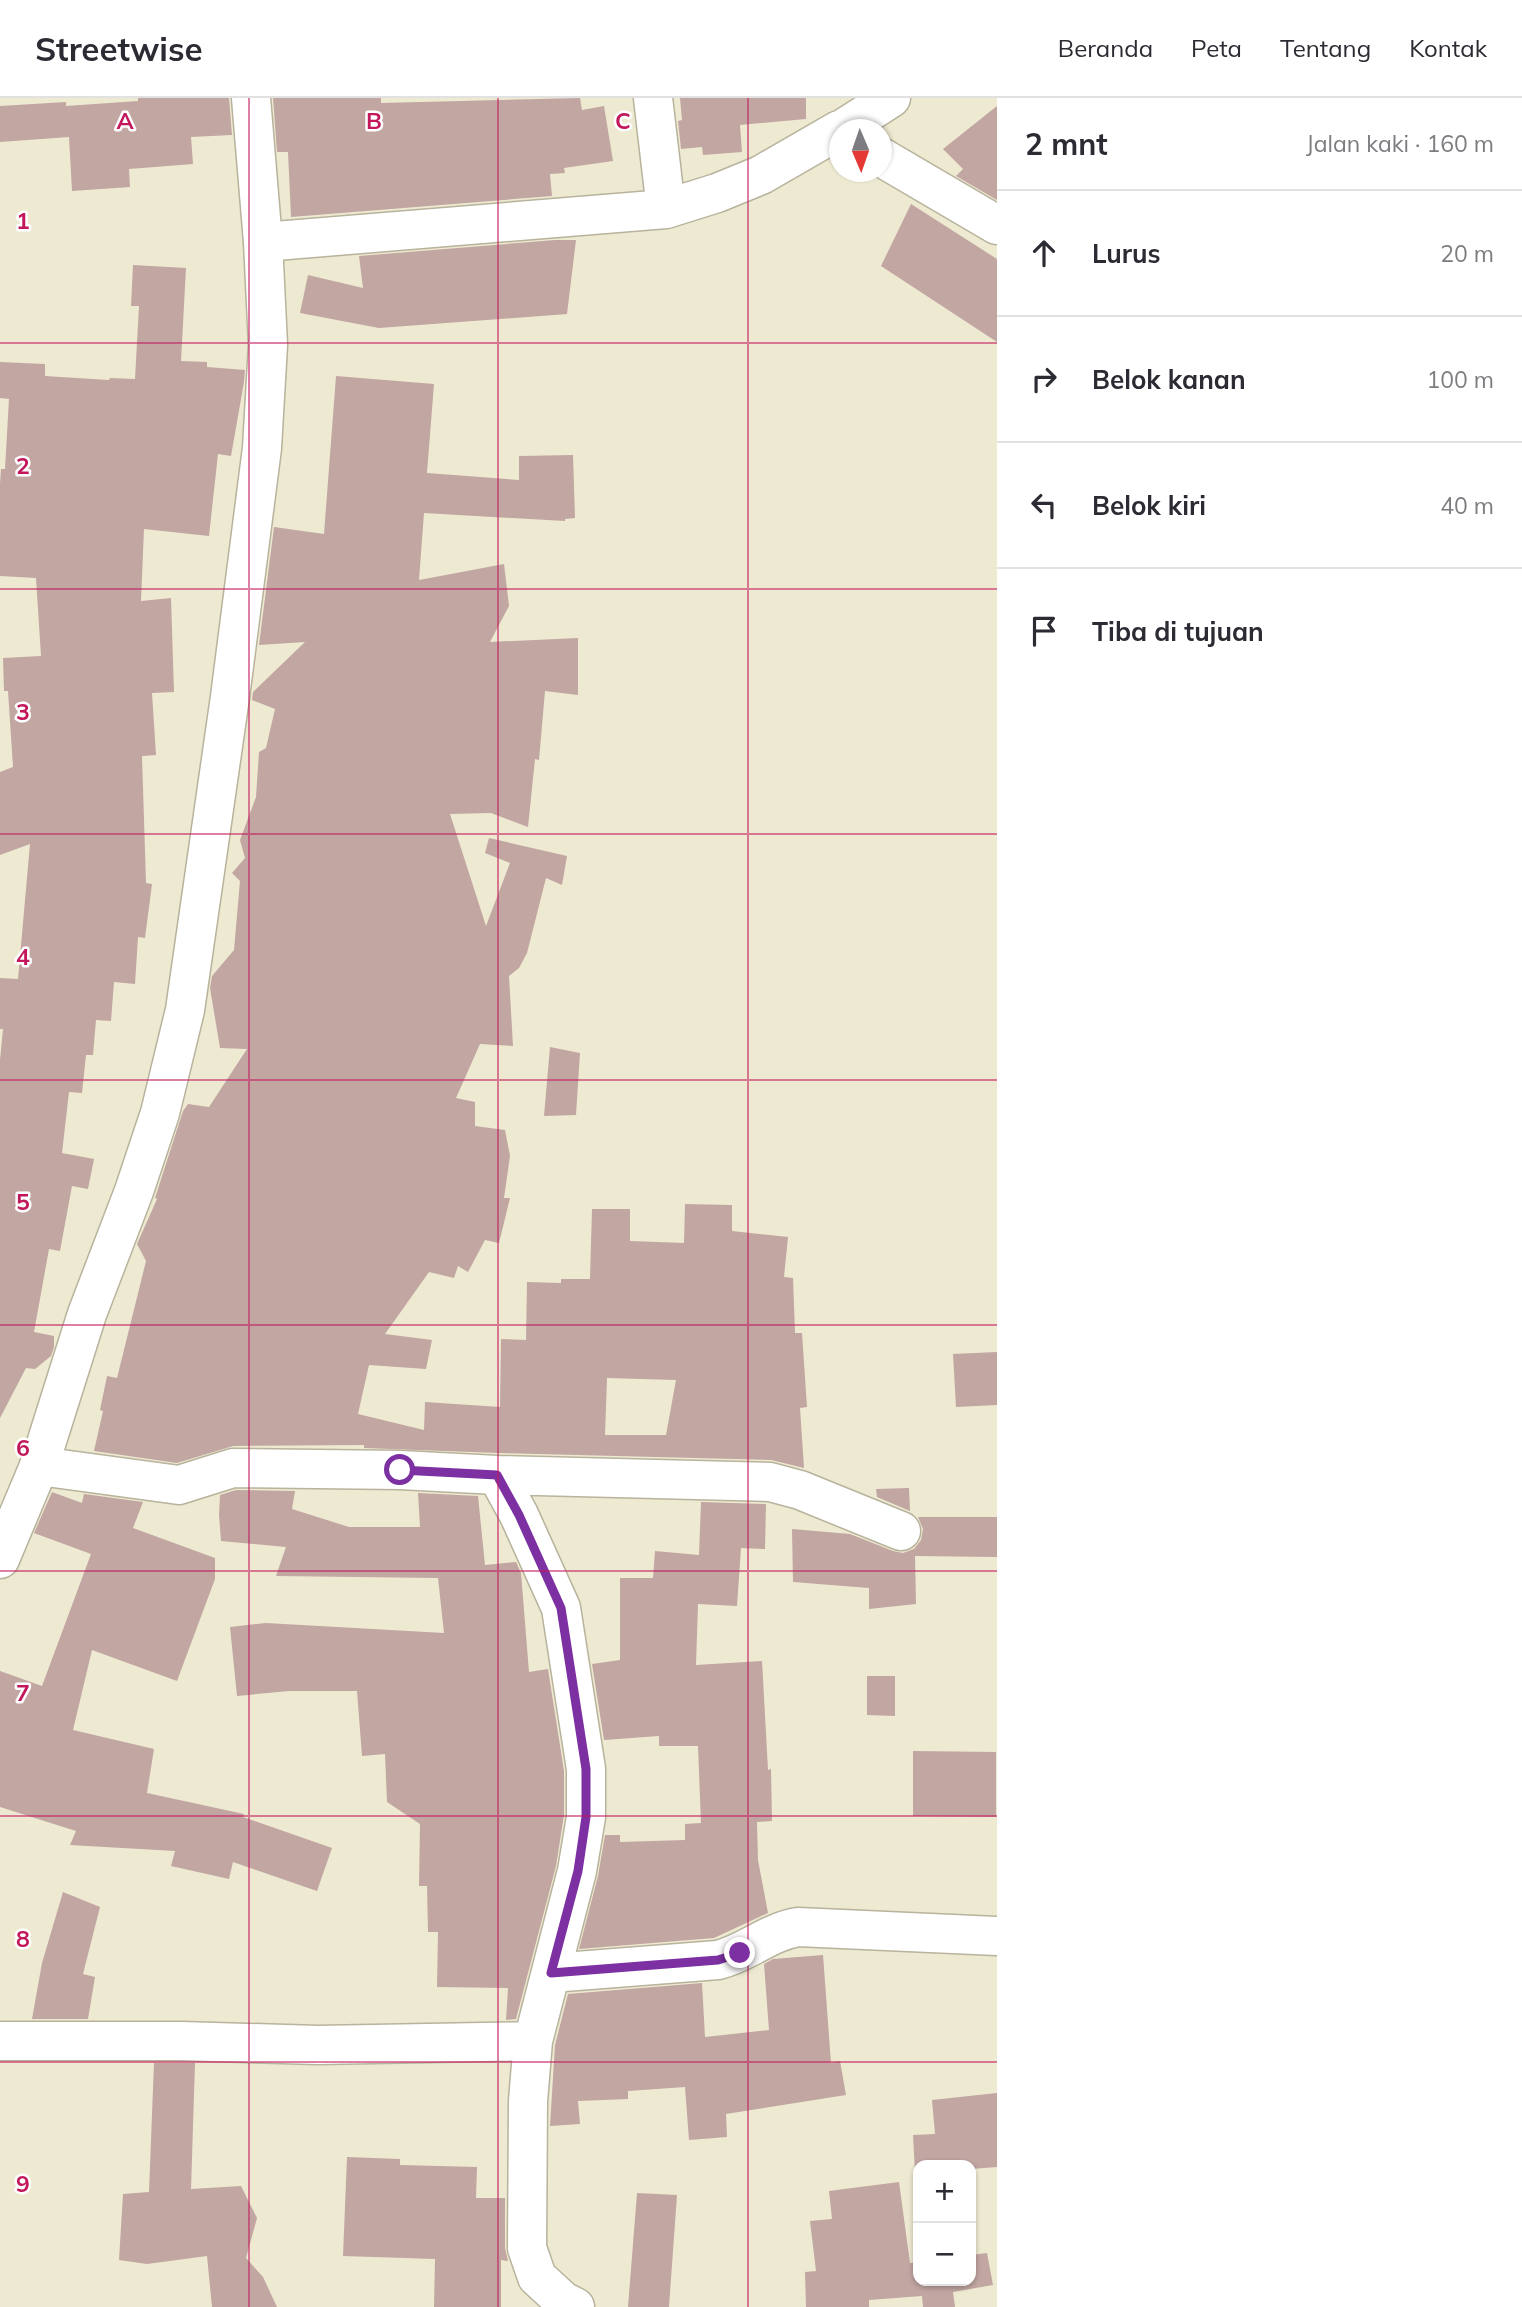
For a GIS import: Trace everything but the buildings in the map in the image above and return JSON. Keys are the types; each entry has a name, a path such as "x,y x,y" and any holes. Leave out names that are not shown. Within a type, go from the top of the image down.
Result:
{"street":[{"path":"0,1559 38,1465 88,1314 134,1191 160,1113 185,1010 262,448 268,345 251,98"},
{"path":"653,98 666,209"},
{"path":"859,119 891,98"},
{"path":"263,242 666,209 717,193 761,175 829,137"},
{"path":"892,163 997,225"},
{"path":"38,1465 179,1485 233,1468 400,1470 770,1482 800,1490 901,1531"},
{"path":"497,1475 519,1515 561,1608 586,1769 586,1817 578,1871 533,2041 528,2101 527,2248 537,2277 563,2301 575,2307"},
{"path":"551,1973 718,1960 731,1957 772,1934 798,1927 997,1936"},
{"path":"0,2041 181,2041 318,2045 533,2041"}],"route":[{"path":"400,1470 497,1475 519,1515 561,1608 586,1769 586,1817 578,1871 551,1973 718,1960 740,1953"}]}
